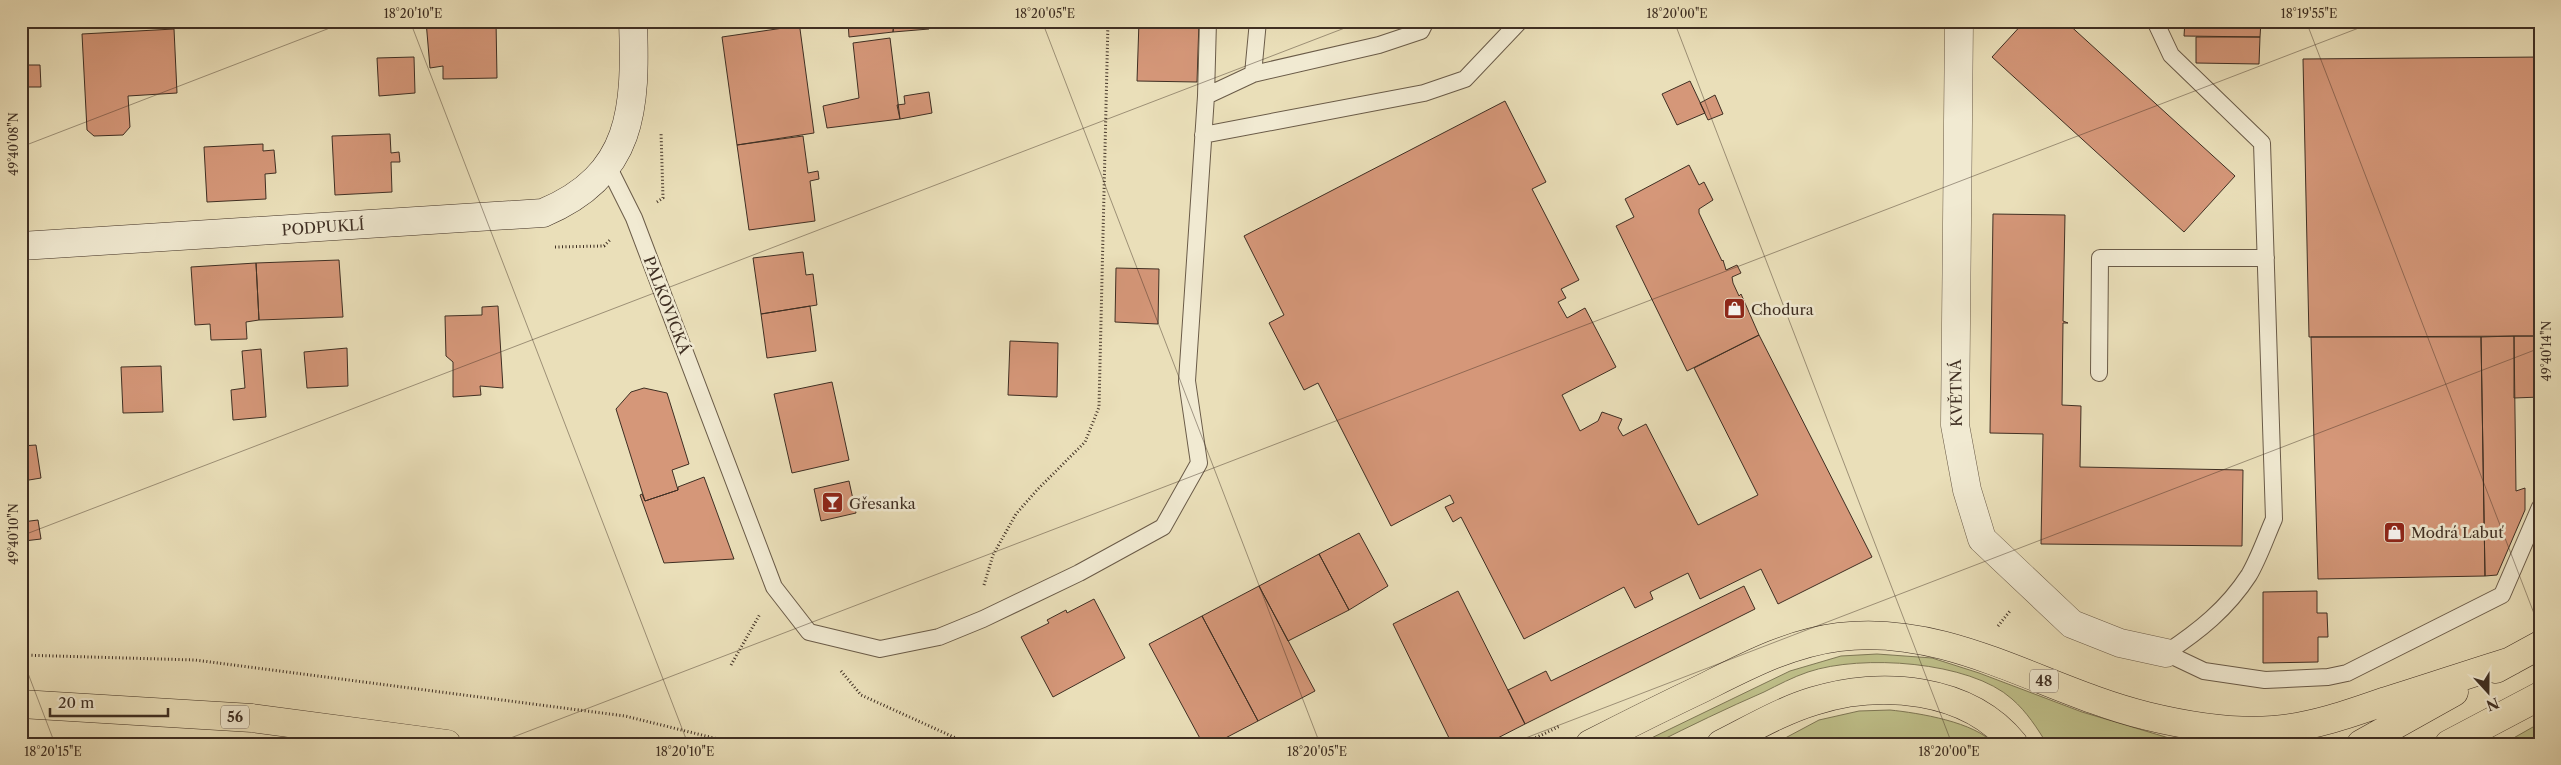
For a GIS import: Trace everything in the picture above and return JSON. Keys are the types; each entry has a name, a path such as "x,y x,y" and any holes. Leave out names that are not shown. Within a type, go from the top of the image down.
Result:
{"main road":[{"name":"48","path":"1590,744 1771,654 1805,644 1840,637 1876,635 1934,642 1962,650 2110,705 2147,716 2218,728 2273,730 2326,721 2511,661"},
{"name":"48","path":"2361,744 2540,645"},
{"path":"1720,744 1789,710 1816,700 1872,692 1935,696 1963,705 1993,722 2014,744"},
{"path":"2449,744 2540,696"},
{"name":"56","path":"21,704 252,718 447,744"}],"street":[{"path":"607,164 621,145 630,117 635,76 633,21"},
{"name":"KVĚTNÁ","path":"1959,21 1955,425 1967,490 1982,539 2072,624 2120,643 2166,653"},
{"name":"PODPUKLÍ","path":"21,246 543,213 566,203 586,190 607,164"}],"lane":[{"name":"PALKOVICKÁ","path":"607,164 634,218 774,587 809,632 880,649 939,637 983,619 1079,573 1163,527 1199,462 1187,382 1206,96 1208,21"},
{"path":"1253,74 1258,21"},
{"path":"1206,96 1253,74 1380,45 1421,31 1426,21"},
{"path":"1203,135 1424,93 1465,79 1520,21"},
{"path":"2155,21 2171,55 2262,143 2274,519 2250,574 2224,608 2198,631 2166,653"},
{"path":"2099,373 2100,258 2266,258"},
{"path":"2166,653 2204,671 2265,680 2302,680 2347,673 2502,595 2540,507"}],"path":[{"path":"983,619 982,594 993,555 1016,514 1036,490 1085,442 1099,407 1108,21"},
{"path":"731,665 774,587"},
{"path":"757,619 765,624"},
{"path":"21,655 195,660 625,716 738,744"},
{"path":"838,668 861,695 969,744"}],"green space":[{"path":"1877,654 1932,658 1979,673 2082,712 2189,744 2047,744 2022,709 2012,699 1993,686 1970,676 1914,664 1856,663 1830,666 1808,672 1654,744 1639,744 1790,671 1841,656"},
{"path":"1890,710 1931,716 1960,724 1985,736 1994,744 1774,744 1819,720 1859,711"},
{"path":"2540,723 2540,744 2503,744"}],"building":[{"path":"426,21 496,21 497,78 443,79 443,66 430,68"},
{"path":"848,21 894,21 893,32 849,37"},
{"path":"894,21 929,21 929,29 893,32"},
{"path":"1139,21 1199,21 1197,82 1137,81"},
{"path":"2025,21 2065,21 2235,176 2184,232 1992,57"},
{"path":"2185,21 2261,21 2260,37 2184,36"},
{"path":"797,26 800,29 814,133 737,145 722,37"},
{"path":"174,29 177,93 128,96 130,127 123,135 94,136 87,130 82,34"},
{"path":"2196,37 2260,37 2259,64 2196,63"},
{"path":"890,38 900,119 827,128 823,106 859,98 853,43"},
{"path":"414,57 415,93 379,96 377,58"},
{"path":"2540,57 2540,336 2309,337 2303,59"},
{"path":"21,65 40,65 41,87 21,87"},
{"path":"1690,81 1705,113 1677,125 1662,94"},
{"path":"929,92 932,113 900,119 897,105 905,104 904,96"},
{"path":"1715,95 1723,114 1708,120 1700,103"},
{"path":"1505,101 1546,182 1532,189 1579,280 1561,289 1566,298 1558,302 1567,318 1585,308 1616,367 1562,395 1580,431 1598,421 1602,412 1622,419 1618,428 1623,436 1646,424 1698,525 1758,495 1694,368 1759,335 1872,557 1778,604 1761,569 1700,599 1688,573 1650,592 1653,599 1635,608 1624,587 1524,639 1461,517 1453,522 1445,507 1454,503 1450,495 1391,526 1318,383 1304,390 1269,323 1284,315 1244,236"},
{"path":"390,134 391,153 399,152 400,162 391,162 392,192 335,195 332,136"},
{"path":"803,136 808,173 818,171 819,179 810,181 815,221 749,230 737,145"},
{"path":"263,144 263,151 274,150 276,173 265,174 266,199 207,202 204,147"},
{"path":"1689,165 1699,185 1704,182 1713,200 1699,209 1699,213 1723,260 1726,270 1737,265 1741,273 1732,277 1733,283 1739,296 1741,294 1759,335 1687,371 1616,226 1634,217 1625,199"},
{"path":"1993,214 2065,215 2063,321 2068,323 2063,323 2062,405 2081,406 2080,467 2243,470 2242,546 2041,544 2043,434 1990,433"},
{"path":"803,252 806,275 813,274 817,305 761,314 753,258"},
{"path":"339,260 343,317 259,320 256,263"},
{"path":"256,263 259,320 246,322 247,339 211,340 210,324 195,325 191,267"},
{"path":"1116,268 1159,269 1158,324 1115,322"},
{"path":"498,306 503,388 480,386 481,395 453,397 453,362 446,356 445,316 482,315 482,307"},
{"path":"810,306 816,351 767,358 761,314"},
{"path":"2514,336 2540,336 2540,397 2514,398"},
{"path":"2514,336 2516,491 2525,488 2525,510 2497,575 2485,576 2481,337"},
{"path":"2311,337 2481,337 2485,576 2318,579"},
{"path":"1010,341 1058,343 1057,397 1008,395"},
{"path":"347,348 348,386 307,388 304,352"},
{"path":"261,349 266,417 233,420 231,390 245,388 242,351"},
{"path":"161,366 163,412 123,413 121,367"},
{"path":"832,382 849,460 792,473 774,394"},
{"path":"644,388 667,393 689,464 672,470 678,490 645,501 616,409 631,392"},
{"path":"36,445 41,478 23,481 24,492 21,492 21,446"},
{"path":"704,477 734,559 664,563 640,495 642,494 645,501 678,490 678,487"},
{"path":"849,481 856,513 821,521 814,489"},
{"path":"21,519 22,522 38,520 41,539 24,541 28,565 21,566"},
{"path":"1359,533 1388,586 1349,610 1319,554"},
{"path":"1319,554 1349,610 1288,641 1259,586"},
{"path":"1259,586 1315,691 1258,721 1202,616"},
{"path":"1744,586 1755,609 1525,724 1508,690 1546,671 1551,681"},
{"path":"1458,591 1525,724 1486,744 1452,744 1393,624"},
{"path":"2317,591 2317,613 2327,613 2328,637 2318,637 2318,662 2263,663 2263,592"},
{"path":"1094,599 1125,658 1053,697 1021,637 1049,623 1047,620 1066,610 1067,613"},
{"path":"1202,616 1258,721 1214,744 1203,744 1149,644"}],"place":[{"name":"Chodura","path":"1735,309"},
{"name":"Gřesanka","path":"833,503"},
{"name":"Modrá Labuť","path":"2395,532"}]}
